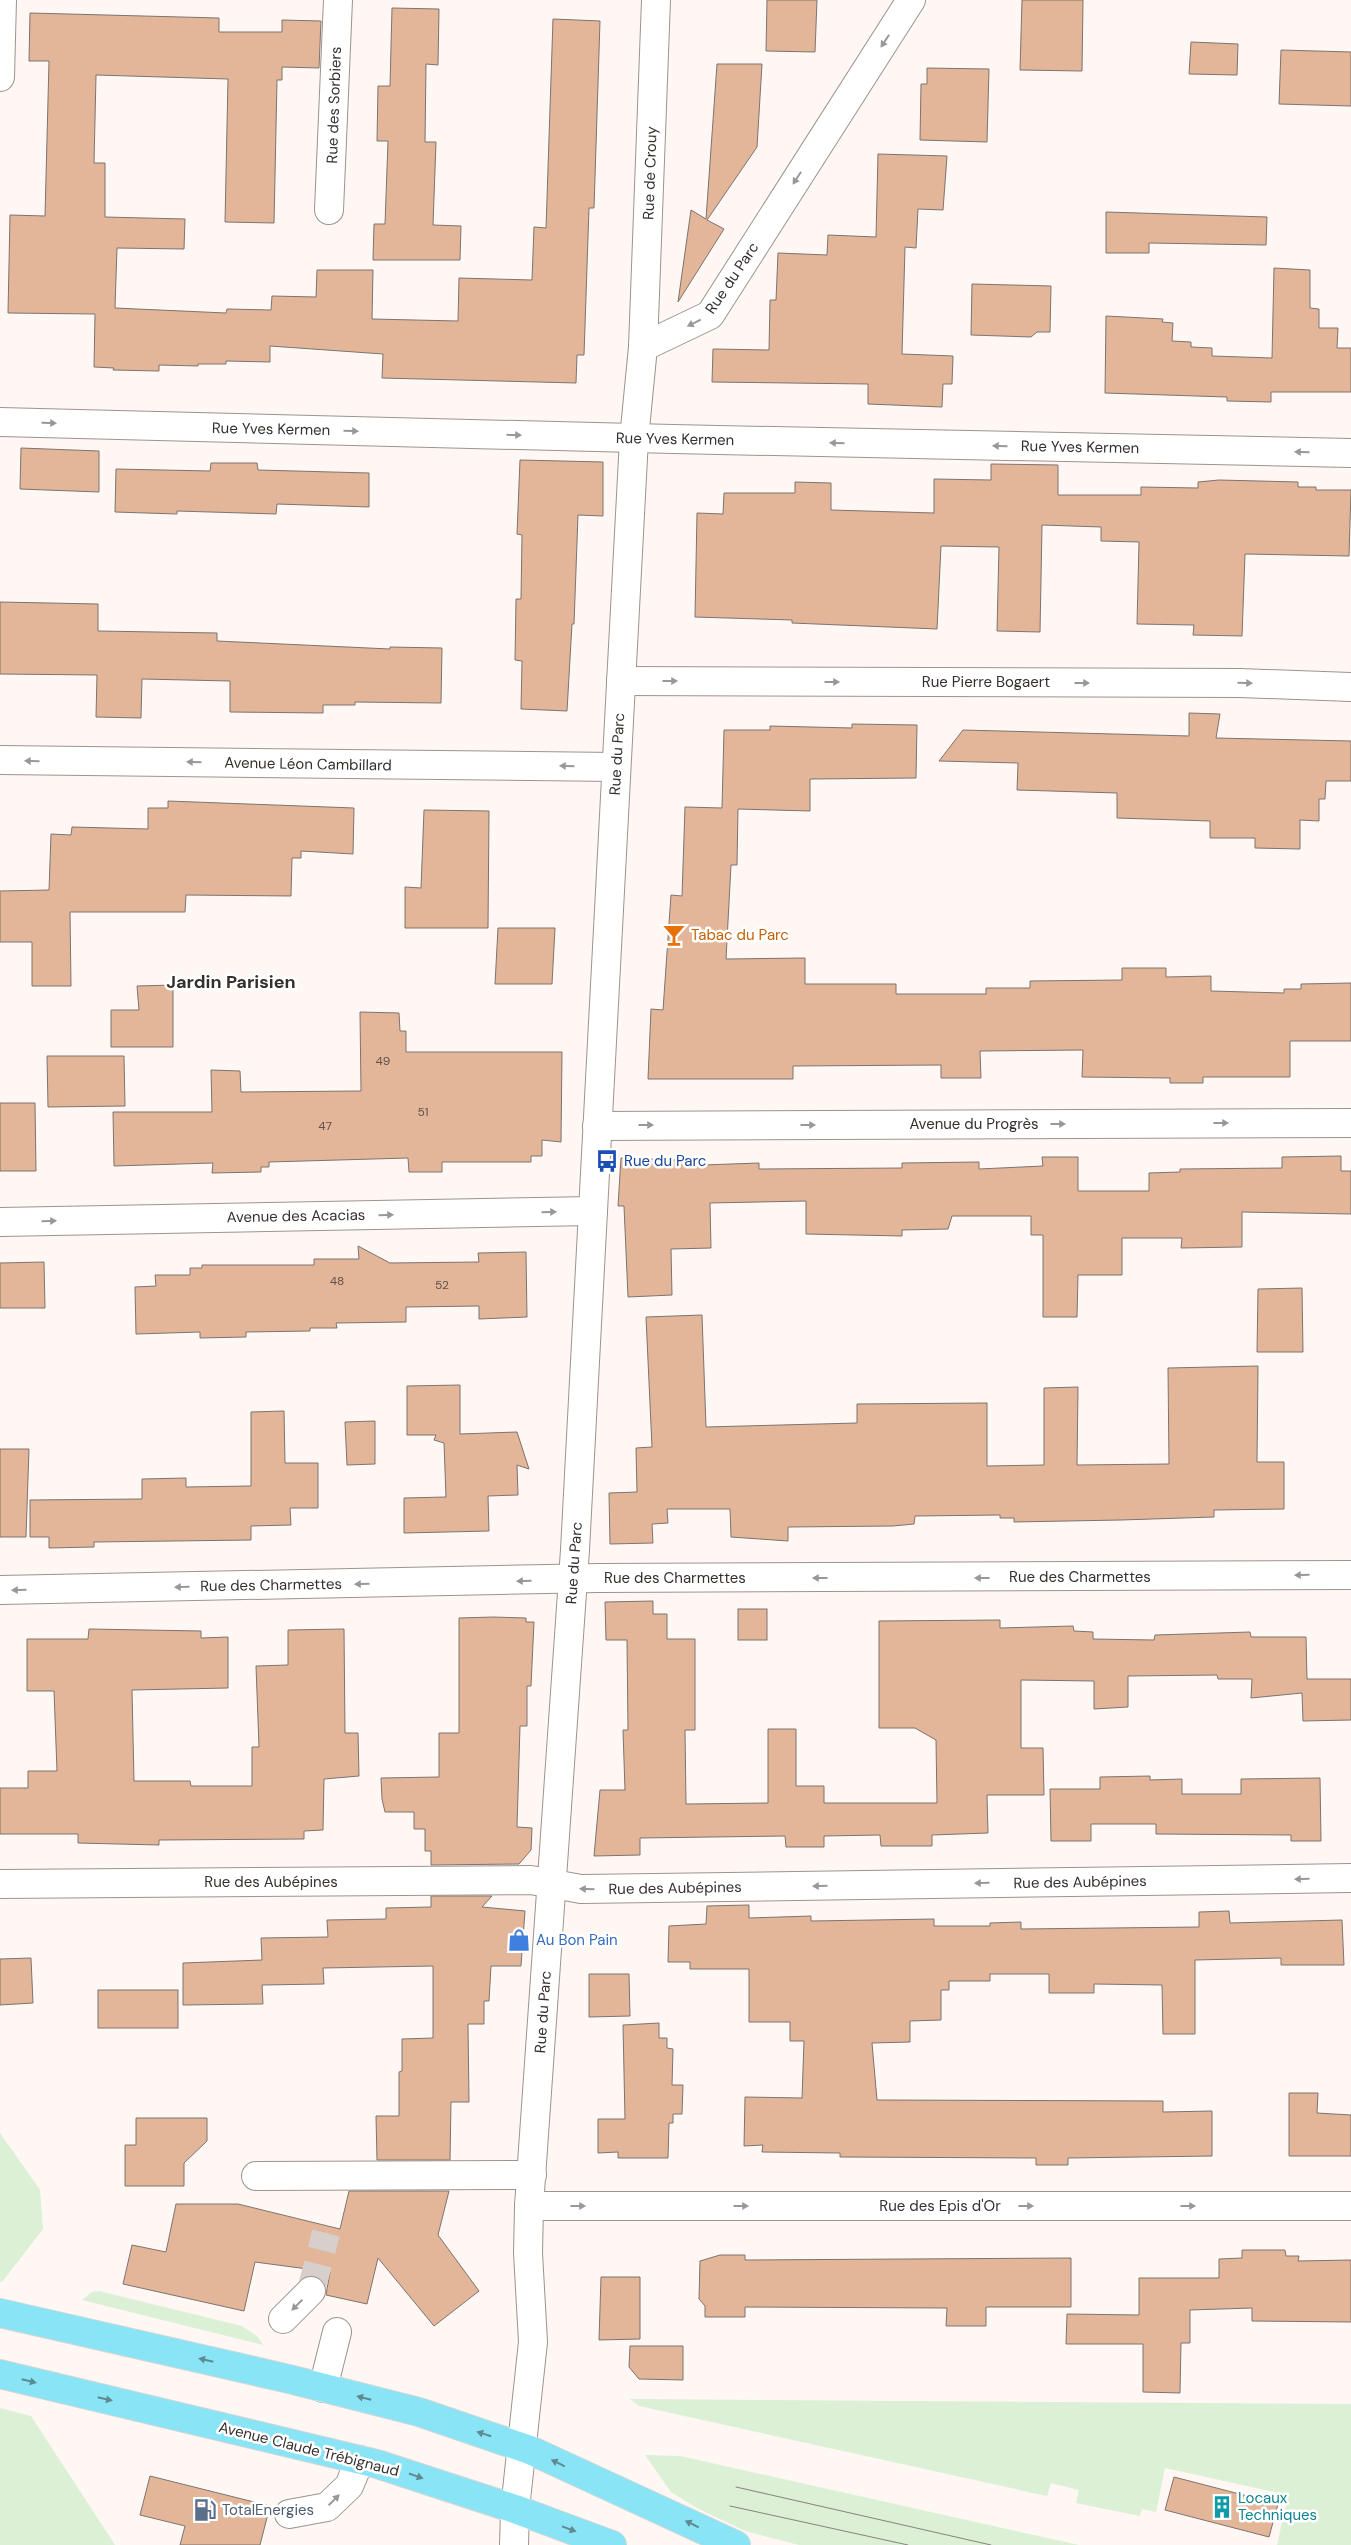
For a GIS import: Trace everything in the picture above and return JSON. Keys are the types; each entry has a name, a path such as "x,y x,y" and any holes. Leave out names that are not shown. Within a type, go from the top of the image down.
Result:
{"main road":[{"path":"0,2313 412,2410 522,2446 736,2545"},
{"name":"Avenue Claude Trébignaud","path":"0,2374 360,2460 515,2509 612,2545"}],"street":[{"path":"0,77 2,0"},
{"name":"Rue des Sorbiers","path":"329,210 338,0"},
{"path":"639,0 656,0"},
{"name":"Rue de Crouy","path":"643,347 656,0"},
{"name":"Rue du Parc","path":"515,2509 533,2342 528,2253 530,2206 573,1580 634,438 643,347 710,315 911,0"},
{"name":"Rue Yves Kermen","path":"0,422 1351,453"},
{"name":"Rue Pierre Bogaert","path":"621,681 1240,683 1351,687"},
{"name":"Avenue Léon Cambillard","path":"0,760 616,767"},
{"name":"Avenue du Progrès","path":"597,1126 1351,1123"},
{"name":"Avenue des Acacias","path":"0,1222 593,1211"},
{"name":"Rue des Charmettes","path":"0,1590 573,1580 1351,1575"},
{"name":"Rue des Aubépines","path":"0,1884 521,1880 581,1889 1351,1878"},
{"path":"256,2176 532,2175"},
{"name":"Rue des Epis d'Or","path":"530,2206 1351,2206"},
{"path":"283,2319 312,2291"},
{"path":"323,2388 337,2332"},
{"path":"288,2514 327,2507 349,2486 360,2460"},
{"path":"514,2545 515,2509"}],"green space":[{"path":"0,2133 40,2190 43,2229 2,2282 0,2281"},
{"path":"99,2291 242,2326 258,2337 263,2345 82,2300 92,2292"},
{"path":"630,2399 1351,2404 1351,2545 1277,2545 1288,2495 1165,2468 1156,2512 1142,2509 1140,2516 1076,2503 1079,2490 1051,2483 1047,2496 639,2406"},
{"path":"0,2408 31,2416 115,2545 0,2545"},
{"path":"645,2455 680,2456 1079,2545 799,2545 745,2531 697,2508 671,2492"}],"building":[{"path":"767,0 817,0 815,52 766,51"},
{"path":"1022,0 1083,0 1082,71 1020,70"},
{"path":"392,8 439,9 438,65 426,64 425,142 436,142 433,225 461,226 460,260 373,260 374,224 385,224 388,141 377,141 378,86 390,86"},
{"path":"30,13 219,18 219,32 282,32 282,20 321,21 319,68 282,67 282,80 277,80 274,223 225,222 228,79 96,75 94,163 105,163 105,217 185,219 184,249 117,248 115,308 226,313 227,309 271,310 272,296 316,297 317,270 373,270 372,319 458,321 459,278 532,280 534,227 546,228 553,19 600,21 594,208 589,208 584,355 577,355 576,383 382,378 383,354 270,346 270,362 226,361 226,364 198,364 198,366 159,365 159,371 113,370 114,368 94,367 95,314 8,313 10,215 45,216 49,61 29,61"},
{"path":"1191,42 1238,44 1237,75 1189,74"},
{"path":"1281,50 1351,52 1351,106 1279,104"},
{"path":"717,64 762,64 757,147 707,220 724,229 678,302 691,210 706,219"},
{"path":"927,68 989,69 987,142 920,140 921,84 927,84"},
{"path":"878,154 947,156 943,210 918,209 916,248 905,247 902,354 953,356 952,384 943,384 942,407 868,404 868,384 712,382 713,349 769,350 770,300 776,300 778,253 827,255 828,235 876,237"},
{"path":"1106,212 1267,217 1266,245 1149,243 1149,253 1106,253"},
{"path":"1274,268 1310,270 1310,308 1319,309 1319,328 1338,328 1337,348 1351,348 1351,392 1271,392 1271,402 1227,401 1227,397 1105,393 1106,316 1163,319 1162,322 1173,323 1172,341 1191,342 1191,347 1212,348 1212,356 1272,358"},
{"path":"972,284 1051,286 1050,332 1037,332 1031,337 971,335"},
{"path":"21,448 99,451 99,492 20,489"},
{"path":"520,460 603,462 603,516 578,515 574,624 572,624 567,711 521,709 522,661 515,660 516,599 521,599 522,535 517,534"},
{"path":"211,463 257,463 258,470 369,473 369,507 277,504 276,514 177,511 177,514 115,512 116,469 210,471"},
{"path":"991,464 1058,465 1058,495 1141,495 1141,487 1198,488 1198,482 1219,480 1298,482 1298,487 1316,487 1316,490 1351,490 1349,556 1245,554 1242,636 1193,635 1194,625 1137,624 1139,542 1101,541 1101,527 1042,525 1040,632 997,631 999,547 941,546 937,629 792,623 792,620 695,617 697,513 723,514 724,493 795,493 795,482 831,483 831,510 934,513 934,479 991,480"},
{"path":"0,602 98,604 98,631 217,633 217,641 390,649 390,647 442,648 441,703 355,702 355,705 323,705 323,713 230,712 230,681 142,679 141,718 96,717 97,675 0,674"},
{"path":"1189,713 1220,714 1216,738 1351,741 1351,781 1326,781 1325,799 1319,799 1319,821 1300,820 1300,849 1255,848 1255,838 1210,838 1210,821 1117,818 1117,793 1017,790 1018,763 939,761 963,730 1189,736"},
{"path":"852,724 917,725 916,778 810,779 810,811 738,809 737,865 731,865 726,959 805,958 805,984 896,984 896,994 986,994 986,988 1030,988 1030,981 1122,980 1122,968 1166,968 1166,977 1211,976 1211,991 1284,993 1284,989 1301,989 1301,984 1351,983 1351,1041 1290,1041 1290,1077 1203,1077 1203,1083 1170,1083 1170,1078 1082,1077 1083,1050 980,1051 981,1078 941,1078 941,1065 793,1066 793,1079 648,1079 651,1009 663,1010 671,895 682,896 685,807 722,808 724,730 770,730 770,726 852,728"},
{"path":"168,801 354,808 353,854 301,851 301,858 292,858 291,896 186,895 185,912 70,912 71,986 32,986 32,942 0,942 0,891 49,890 51,834 71,835 72,827 148,829 148,808 168,808"},
{"path":"424,810 489,811 488,928 405,928 405,887 421,888"},
{"path":"498,928 555,928 552,984 495,984"},
{"path":"173,985 173,1047 111,1047 111,1010 139,1010 137,986"},
{"path":"360,1012 399,1013 400,1031 406,1031 406,1052 562,1052 561,1142 542,1140 542,1156 531,1156 531,1162 442,1162 442,1172 409,1172 408,1158 269,1162 269,1167 261,1167 261,1172 212,1173 213,1163 114,1166 113,1112 212,1112 211,1070 240,1071 241,1092 361,1091"},
{"path":"47,1056 124,1056 125,1106 48,1107"},
{"path":"0,1103 35,1103 36,1171 0,1171"},
{"path":"1341,1156 1341,1171 1351,1171 1351,1214 1242,1212 1242,1247 1181,1248 1182,1238 1122,1238 1122,1275 1078,1275 1077,1317 1043,1317 1043,1235 1031,1235 1031,1216 952,1216 948,1229 902,1230 902,1236 806,1234 806,1201 710,1203 711,1248 671,1249 672,1295 628,1297 624,1206 618,1206 621,1158 703,1161 703,1165 759,1163 759,1169 902,1168 902,1163 979,1162 979,1169 1043,1166 1042,1157 1078,1157 1078,1191 1149,1191 1149,1173 1180,1172 1180,1169 1282,1168 1282,1157"},
{"path":"358,1246 390,1263 479,1262 478,1253 526,1252 527,1317 479,1319 479,1306 406,1307 406,1322 336,1323 337,1328 310,1328 310,1331 246,1332 246,1337 200,1338 200,1332 136,1334 135,1287 156,1286 155,1275 190,1275 190,1268 202,1268 202,1265 314,1265 314,1259 359,1259"},
{"path":"44,1262 45,1308 0,1308 0,1263"},
{"path":"1302,1288 1303,1352 1257,1352 1258,1289"},
{"path":"702,1315 706,1427 857,1423 857,1404 987,1403 987,1466 1044,1465 1044,1388 1078,1387 1077,1465 1169,1464 1168,1368 1258,1366 1257,1462 1284,1462 1284,1509 1214,1510 1214,1517 1121,1520 1014,1522 1014,1518 1000,1518 1000,1515 915,1516 914,1524 893,1526 788,1527 788,1541 731,1537 730,1509 667,1509 668,1523 652,1524 653,1543 610,1544 609,1493 637,1492 636,1448 652,1447 646,1317"},
{"path":"460,1385 460,1434 517,1432 529,1469 517,1465 518,1495 488,1496 489,1531 404,1533 404,1498 446,1497 444,1443 434,1440 436,1435 407,1435 407,1386"},
{"path":"284,1411 285,1463 318,1463 318,1508 290,1508 291,1525 251,1526 251,1540 94,1542 94,1547 49,1548 49,1537 30,1537 30,1500 142,1499 142,1479 186,1478 186,1487 251,1486 251,1412"},
{"path":"375,1421 375,1464 347,1465 345,1422"},
{"path":"0,1449 29,1449 26,1537 0,1537"},
{"path":"653,1601 653,1614 667,1614 667,1639 695,1639 695,1730 685,1730 686,1804 768,1803 768,1729 796,1729 796,1786 824,1786 824,1803 937,1803 936,1740 915,1728 879,1728 879,1621 1000,1620 1000,1628 1073,1626 1074,1631 1093,1632 1093,1639 1154,1640 1155,1635 1250,1632 1251,1637 1306,1637 1307,1679 1351,1679 1351,1720 1303,1721 1302,1693 1251,1698 1252,1679 1218,1679 1217,1675 1128,1676 1128,1707 1094,1709 1094,1681 1021,1680 1021,1748 1043,1748 1044,1795 987,1795 988,1833 932,1835 932,1846 881,1846 880,1835 824,1836 824,1847 786,1847 785,1836 640,1838 640,1855 594,1856 600,1790 625,1790 623,1730 628,1730 627,1640 606,1640 605,1602"},
{"path":"738,1609 767,1609 767,1640 738,1640"},
{"path":"459,1618 526,1618 526,1622 534,1622 531,1686 527,1686 527,1726 520,1726 517,1827 532,1828 531,1850 519,1864 431,1865 431,1851 425,1851 425,1829 414,1829 414,1812 385,1812 381,1778 439,1777 439,1733 459,1733"},
{"path":"89,1629 201,1631 201,1638 228,1637 228,1688 132,1690 134,1781 190,1781 191,1786 252,1786 252,1747 259,1747 256,1666 288,1665 288,1630 344,1629 345,1733 358,1733 359,1776 324,1779 323,1830 304,1831 304,1839 159,1840 159,1845 78,1843 78,1834 0,1834 0,1788 28,1788 28,1771 57,1771 54,1691 27,1691 27,1639 88,1639"},
{"path":"1150,1776 1150,1780 1182,1779 1182,1794 1241,1794 1241,1779 1320,1778 1321,1841 1291,1841 1291,1835 1156,1834 1156,1824 1091,1824 1091,1841 1051,1841 1050,1789 1100,1789 1100,1777"},
{"path":"431,1896 492,1896 482,1907 525,1911 521,1966 491,1966 489,2001 484,2001 484,2024 468,2024 469,2102 451,2102 450,2160 377,2160 376,2116 399,2116 399,2072 402,2071 402,2039 433,2038 433,1966 323,1968 324,1984 262,1985 263,2004 183,2005 183,1963 262,1960 261,1938 328,1937 327,1920 386,1919 386,1908 431,1907"},
{"path":"749,1905 749,1918 811,1916 811,1921 934,1919 934,1926 990,1926 990,1923 1021,1922 1021,1929 1199,1927 1199,1912 1229,1911 1230,1923 1342,1920 1344,1965 1281,1965 1281,1958 1195,1960 1195,2034 1163,2034 1162,1985 1094,1984 1094,1993 1049,1993 1049,1974 990,1974 990,1981 949,1981 949,1990 941,1990 941,2020 910,2021 910,2042 872,2043 877,2100 1163,2101 1163,2112 1212,2111 1212,2156 1068,2158 1068,2165 1036,2165 1036,2158 840,2157 840,2153 762,2152 763,2145 744,2146 745,2097 802,2098 804,2041 790,2041 790,2022 749,2022 749,1969 690,1969 690,1962 668,1962 669,1926 706,1924 707,1906"},
{"path":"31,1958 33,2003 0,2005 0,1959"},
{"path":"589,1974 629,1974 630,2016 589,2017"},
{"path":"98,1990 178,1990 178,2028 98,2028"},
{"path":"659,2023 659,2038 667,2038 667,2048 673,2049 672,2085 683,2085 682,2114 673,2114 673,2123 669,2123 668,2158 618,2158 618,2152 598,2153 598,2119 625,2119 623,2025"},
{"path":"1289,2093 1318,2093 1317,2113 1351,2115 1351,2156 1289,2156"},
{"path":"136,2118 207,2118 207,2141 184,2163 184,2186 125,2186 125,2145 136,2145"},
{"path":"349,2191 449,2191 438,2235 479,2291 434,2326 378,2258 367,2304 326,2295 330,2272 255,2262 244,2311 123,2284 132,2245 166,2252 176,2204 238,2204 340,2229"},
{"path":"1242,2250 1285,2250 1286,2256 1299,2256 1298,2261 1351,2260 1351,2322 1252,2321 1252,2308 1190,2310 1190,2343 1181,2343 1180,2393 1143,2392 1143,2344 1066,2344 1067,2314 1139,2315 1139,2278 1219,2278 1219,2259 1242,2258"},
{"path":"720,2255 745,2255 745,2260 1071,2258 1071,2307 986,2307 986,2326 946,2326 947,2308 745,2307 745,2317 705,2317 705,2306 699,2299 700,2261"},
{"path":"601,2277 640,2277 640,2339 599,2340"},
{"path":"630,2346 683,2346 683,2380 639,2379 629,2367"},
{"name":"TotalEnergies","path":"150,2476 270,2506 260,2545 180,2545 185,2526 140,2515"},
{"name":"Locaux Techniques","path":"1174,2477 1278,2504 1269,2537 1165,2510"}],"tunnel":[{"path":"311,2291 326,2233"}],"tram line":[{"path":"736,2487 991,2545"},
{"path":"730,2506 908,2545"}],"place":[{"name":"Tabac du Parc","path":"674,935"},
{"name":"Rue du Parc","path":"607,1161"},
{"name":"Au Bon Pain","path":"519,1940"},
{"name":"Locaux Techniques","path":"1222,2507"},
{"name":"TotalEnergies","path":"205,2510"}],"district":[{"name":"Jardin Parisien","path":"231,982"}]}
